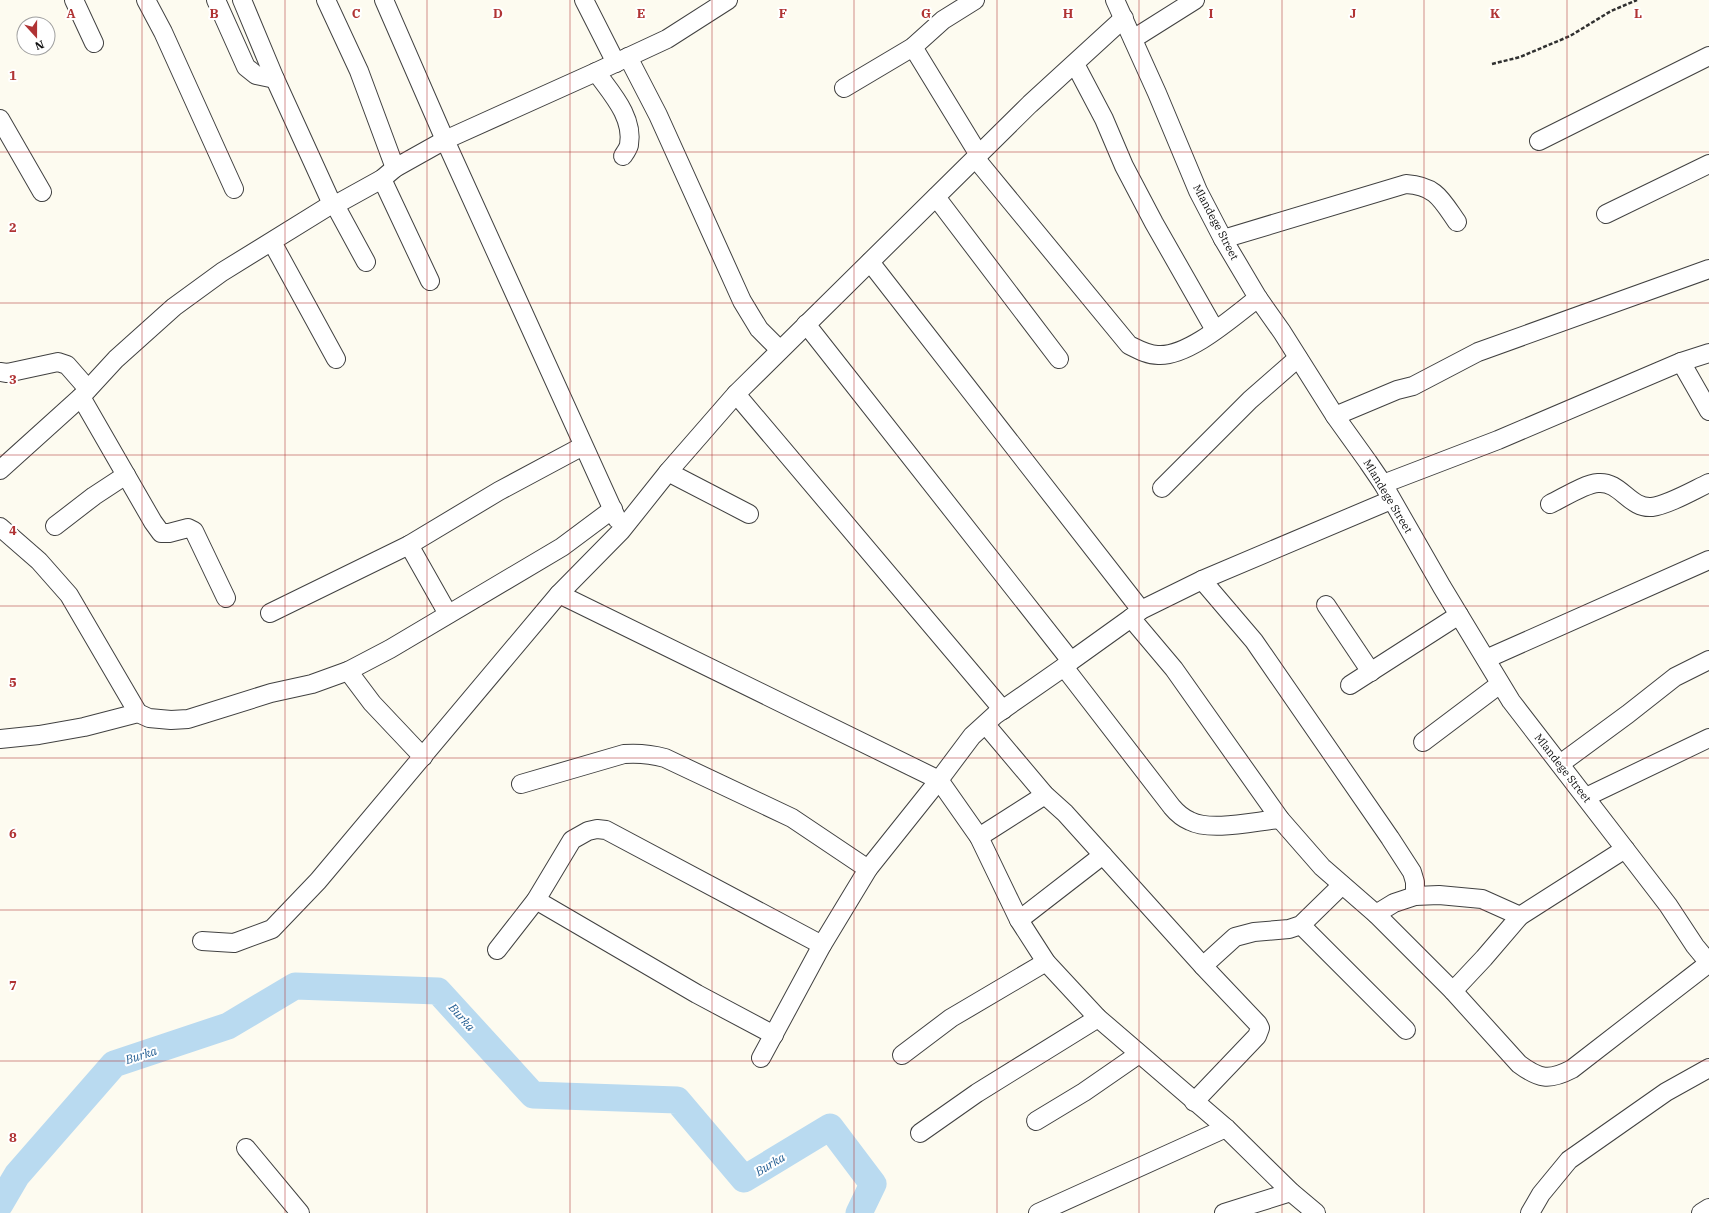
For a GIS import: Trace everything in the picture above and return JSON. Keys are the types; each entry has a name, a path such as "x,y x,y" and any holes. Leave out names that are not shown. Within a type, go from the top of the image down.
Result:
{"street":[{"path":"74,0 94,43"},
{"path":"146,0 164,32 234,189"},
{"path":"216,0 246,67 256,75 275,79"},
{"path":"242,0 275,79 334,205 366,262"},
{"path":"326,0 359,71 389,174 430,281"},
{"path":"384,0 445,140 613,509 621,531"},
{"path":"584,0 658,115 742,301 759,329 780,350"},
{"path":"0,470 84,393 116,359 174,307 222,272 445,140 596,72 667,38 728,0"},
{"path":"844,88 913,47 943,20 975,0"},
{"name":"Mlandege Street","path":"1115,0 1198,191 1223,239 1258,298 1282,332 1335,416 1387,492 1511,701 1668,905 1702,942 1709,963"},
{"path":"1133,39 1195,0"},
{"path":"202,941 234,943 272,930 318,881 558,594 621,531 668,472 736,394 978,157 1030,104 1124,18"},
{"path":"913,47 978,157 1129,345 1143,352 1158,355 1172,354 1187,349 1258,298"},
{"path":"1539,141 1709,56"},
{"path":"1075,64 1104,119 1124,166 1154,223 1215,330"},
{"path":"596,72 619,104 627,119 629,146 623,156"},
{"path":"0,119 42,192"},
{"path":"1606,214 1709,164"},
{"path":"1223,239 1406,184 1419,185 1430,189 1440,198 1457,222"},
{"path":"936,197 1059,359"},
{"path":"272,242 336,359"},
{"path":"870,262 1136,614 1280,819 1322,867 1376,914 1453,991 1519,1064 1540,1076 1551,1077 1572,1069 1709,963"},
{"path":"1335,416 1368,401 1397,390 1413,386 1478,352 1709,269"},
{"path":"806,324 1067,664 1172,807 1180,815 1190,821 1212,826 1280,819"},
{"path":"761,1058 822,945 868,869 972,736 1003,710 1136,614 1202,580 1498,440 1681,362 1709,353"},
{"path":"1162,488 1250,400 1298,358"},
{"path":"0,372 7,373 58,362 67,364 84,393 126,475 153,522 161,533 169,533 188,528 194,531 226,598"},
{"path":"1681,362 1709,411"},
{"path":"736,394 1003,710"},
{"path":"270,613 409,545 499,491 583,446"},
{"path":"668,472 749,514"},
{"path":"55,526 94,496 126,475"},
{"path":"1550,504 1588,486 1597,483 1604,483 1616,487 1632,502 1640,506 1652,507 1709,483"},
{"path":"0,527 39,561 69,595 138,713 149,718 171,720 188,719 271,693 312,684 348,671 390,649 562,546 613,509"},
{"path":"409,545 448,614"},
{"path":"1486,659 1709,560"},
{"path":"1202,580 1254,641 1399,850 1412,872 1415,882 1414,896"},
{"path":"558,594 939,780 979,837 1019,920 1046,962 1098,1018 1226,1128 1292,1192 1316,1213"},
{"path":"1326,605 1371,672"},
{"path":"1350,685 1459,615"},
{"path":"1560,764 1675,677 1709,660"},
{"path":"348,671 372,703 423,757"},
{"path":"1423,742 1500,684"},
{"path":"0,739 76,729 138,713"},
{"path":"986,725 1044,795 1065,813 1203,966 1254,1019 1260,1028 1257,1036 1194,1102"},
{"path":"1586,797 1709,738"},
{"path":"521,784 624,754 639,752 653,754 665,758 792,818 868,869"},
{"path":"979,837 1044,795"},
{"path":"497,950 536,900 572,840 588,831 597,829 606,830 822,945"},
{"path":"1453,991 1520,916 1625,849"},
{"path":"1019,920 1103,855"},
{"path":"1203,966 1235,937 1254,932 1289,929 1301,925 1342,885"},
{"path":"1376,914 1394,903 1414,896 1439,895 1482,899 1520,916"},
{"path":"536,900 697,994 774,1035"},
{"path":"1301,925 1406,1030"},
{"path":"902,1055 952,1018 1046,962"},
{"path":"920,1133 977,1093 1098,1018"},
{"path":"1036,1121 1084,1092 1139,1054"},
{"path":"1530,1213 1541,1194 1569,1160 1666,1092 1709,1068"},
{"path":"1038,1213 1226,1128"},
{"path":"246,1148 300,1213"},
{"path":"1224,1213 1292,1192"},
{"path":"1701,1213 1709,1208"}],"path":[{"path":"1492,64 1520,57 1570,36 1611,11 1637,0"}],"waterway":[{"name":"Burka","path":"0,1204 17,1175 114,1064 228,1026 295,986 438,991 533,1095 677,1100 744,1179 830,1127 873,1184 859,1213"}]}
